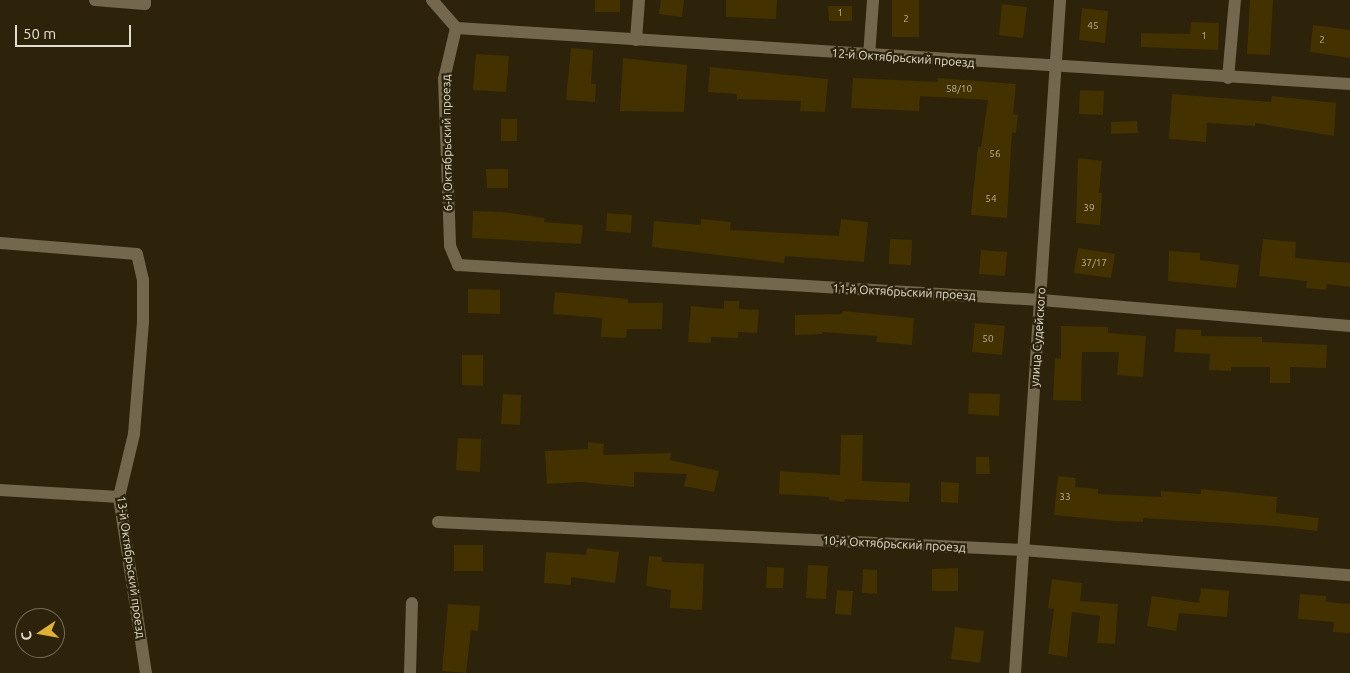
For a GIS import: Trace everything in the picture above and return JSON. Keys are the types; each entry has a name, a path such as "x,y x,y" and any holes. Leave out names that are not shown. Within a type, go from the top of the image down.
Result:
{"street":[{"path":"95,0 145,2"},
{"path":"432,0 456,28"},
{"path":"636,40 639,0"},
{"path":"869,56 872,0"},
{"name":"улица Судейского","path":"1015,673 1060,0"},
{"path":"1228,78 1235,0"},
{"name":"12-й Октябрьский проезд","path":"456,28 1055,68 1350,84"},
{"name":"6-й Октябрьский проезд","path":"456,28 444,78 450,246 458,265"},
{"name":"13-й Октябрьский проезд","path":"0,243 137,254 143,280 143,322 134,434 119,497 146,673"},
{"name":"11-й Октябрьский проезд","path":"458,265 1041,300 1350,326"},
{"path":"0,490 119,497"},
{"name":"10-й Октябрьский проезд","path":"438,522 1022,550 1350,575"},
{"path":"410,673 412,603"}],"building":[{"path":"595,0 620,0 620,12 595,12"},
{"path":"661,0 684,0 682,17 659,14"},
{"path":"726,0 777,0 776,19 726,17"},
{"path":"892,0 919,0 919,37 892,37"},
{"path":"1250,0 1273,0 1270,55 1247,54"},
{"path":"1002,4 1027,7 1023,38 999,35"},
{"path":"828,6 852,6 852,21 829,21"},
{"path":"1082,8 1108,11 1105,43 1079,40"},
{"path":"1191,22 1219,23 1218,50 1141,47 1141,33 1190,34"},
{"path":"1313,25 1350,30 1350,58 1310,52"},
{"path":"571,48 593,50 591,84 596,84 595,102 566,100"},
{"path":"476,54 509,56 506,92 473,90"},
{"path":"623,58 687,65 684,112 620,111"},
{"path":"710,67 828,79 825,112 800,111 801,101 737,99 737,94 708,92"},
{"path":"853,78 938,82 938,78 1016,84 1013,114 1018,115 1016,133 1012,132 1007,218 971,215 978,147 981,147 988,100 920,96 919,111 851,108"},
{"path":"1080,90 1104,91 1103,115 1079,114"},
{"path":"1172,94 1271,102 1272,96 1336,103 1334,136 1255,123 1255,126 1207,123 1206,142 1169,139"},
{"path":"501,119 517,119 517,141 501,141"},
{"path":"1137,121 1138,133 1111,134 1111,122"},
{"path":"1078,158 1102,161 1099,193 1102,193 1100,225 1076,223"},
{"path":"486,169 508,169 508,188 487,188"},
{"path":"473,211 502,212 545,218 544,222 583,225 581,244 472,238"},
{"path":"607,213 632,215 631,233 606,231"},
{"path":"701,219 731,222 730,230 839,236 841,219 868,222 864,262 785,256 784,263 652,247 654,221 701,225"},
{"path":"890,239 912,240 911,265 889,264"},
{"path":"1263,239 1296,242 1295,258 1350,263 1350,287 1327,284 1326,290 1306,288 1307,281 1259,276"},
{"path":"1078,248 1115,254 1111,278 1074,273"},
{"path":"981,250 1007,252 1005,276 979,274"},
{"path":"1169,251 1200,253 1200,260 1239,265 1236,288 1168,281"},
{"path":"468,289 500,290 500,314 468,313"},
{"path":"555,292 628,299 628,303 663,303 662,329 627,329 626,338 601,337 602,318 553,314"},
{"path":"724,301 739,301 739,309 759,310 757,333 738,332 738,338 711,337 711,343 688,342 691,306 724,309"},
{"path":"843,311 914,318 912,345 876,342 877,336 822,332 822,334 795,335 795,315 842,314"},
{"path":"975,323 1005,326 1002,355 972,352"},
{"path":"1061,326 1108,327 1108,333 1146,336 1143,377 1117,375 1119,352 1082,352 1081,401 1053,400 1055,358 1061,359"},
{"path":"1176,329 1201,330 1201,336 1262,337 1262,342 1327,345 1326,368 1290,367 1290,383 1270,383 1270,367 1231,367 1231,371 1209,370 1210,354 1174,352"},
{"path":"462,355 483,355 483,386 462,385"},
{"path":"969,393 1000,394 999,416 968,414"},
{"path":"503,394 521,395 520,425 501,424"},
{"path":"841,435 863,435 862,481 910,483 909,502 845,499 844,502 829,500 829,497 779,494 780,471 840,475"},
{"path":"458,438 481,439 480,472 456,470"},
{"path":"588,442 604,444 603,455 671,453 670,460 719,471 714,492 684,486 687,474 634,472 634,487 580,482 547,484 545,451 588,449"},
{"path":"976,457 989,457 990,474 976,474"},
{"path":"1058,476 1076,478 1075,487 1098,489 1098,494 1161,497 1161,491 1201,494 1201,489 1277,497 1276,513 1319,518 1317,531 1275,526 1143,518 1143,522 1114,521 1054,515"},
{"path":"941,482 959,483 958,503 941,502"},
{"path":"454,545 483,545 483,571 454,571"},
{"path":"587,548 619,552 615,583 571,577 571,585 544,583 546,552 586,555"},
{"path":"649,556 662,557 662,562 704,564 702,610 670,608 671,590 646,586"},
{"path":"808,565 828,566 826,599 806,598"},
{"path":"767,567 784,568 783,588 766,588"},
{"path":"958,568 958,591 932,591 932,569"},
{"path":"863,569 877,570 877,594 862,593"},
{"path":"1052,579 1082,583 1080,601 1118,604 1115,644 1097,643 1100,616 1072,612 1067,657 1048,654 1054,609 1048,608"},
{"path":"1201,588 1229,591 1227,617 1179,613 1176,631 1147,626 1152,596 1199,603"},
{"path":"837,590 853,591 851,615 835,614"},
{"path":"1300,594 1326,596 1326,602 1350,604 1350,633 1333,632 1334,622 1298,619"},
{"path":"448,604 480,606 478,631 471,630 466,673 442,671"},
{"path":"955,627 984,631 980,663 951,659"}]}
